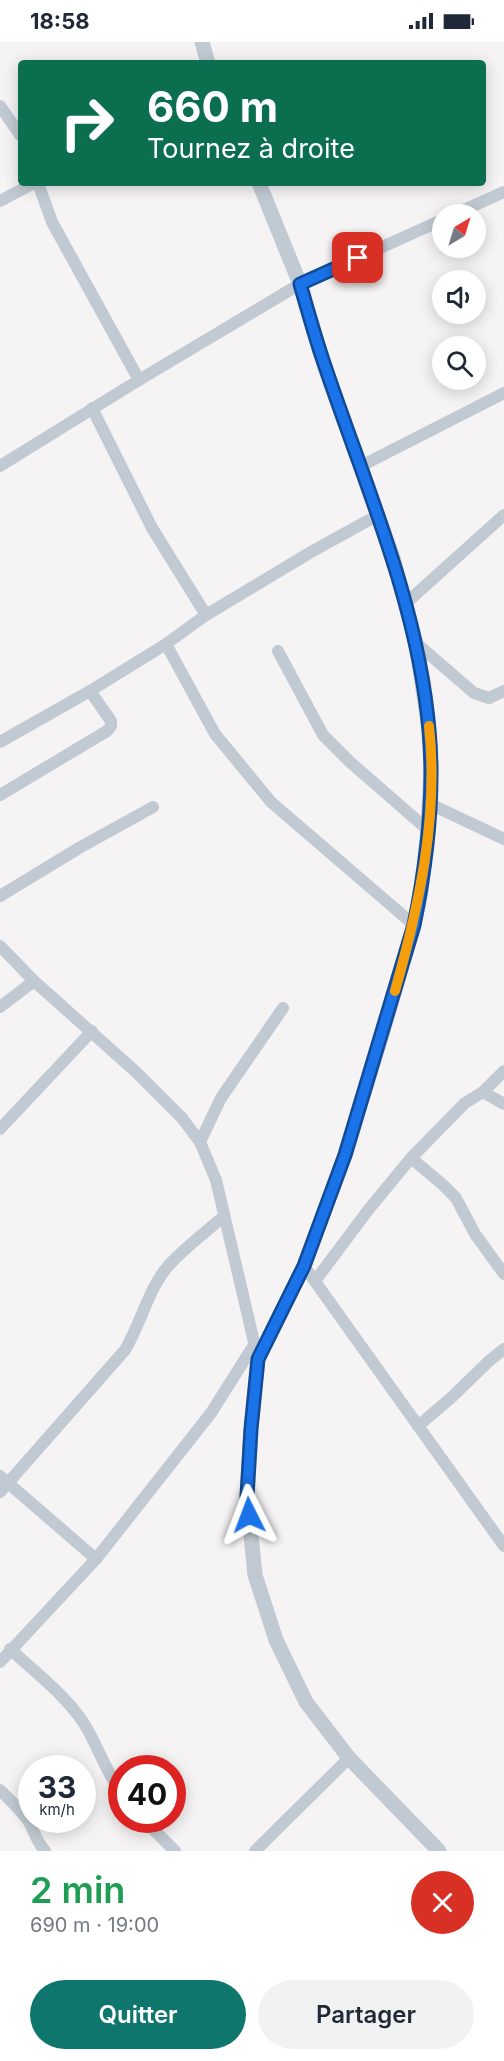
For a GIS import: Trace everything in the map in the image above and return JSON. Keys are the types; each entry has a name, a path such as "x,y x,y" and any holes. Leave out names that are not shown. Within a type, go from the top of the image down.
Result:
{"street":[{"path":"202,42 207,60"},
{"path":"0,106 18,132"},
{"path":"0,201 30,186"},
{"path":"37,186 52,222 138,380"},
{"path":"0,1662 96,1559 211,1413 256,1352 304,1266 345,1155 414,925 421,892 430,804 429,729 416,643 378,515 323,362 300,284 260,186"},
{"path":"477,204 504,192"},
{"path":"0,466 138,380 300,284 432,225"},
{"path":"361,466 504,393"},
{"path":"92,408 152,528 206,615"},
{"path":"0,742 90,691 166,644 206,615 378,515"},
{"path":"405,604 504,515"},
{"path":"416,643 474,693 489,698 504,691"},
{"path":"166,644 215,734 271,801 414,925"},
{"path":"278,651 323,735 350,762 428,830"},
{"path":"0,795 107,731 111,726 111,721 90,691"},
{"path":"430,804 504,839"},
{"path":"0,896 153,807"},
{"path":"0,946 34,981 92,1031 151,1087 182,1118 200,1142 216,1180 256,1352 247,1496 255,1575 276,1640 306,1702 349,1758 439,1851"},
{"path":"0,1007 34,981"},
{"path":"200,1142 221,1098 283,1008"},
{"path":"0,1130 92,1031"},
{"path":"315,1281 411,1158 465,1103 483,1092 504,1071"},
{"path":"483,1092 504,1104"},
{"path":"411,1158 456,1198 475,1234 504,1274"},
{"path":"96,1559 3,1484 125,1350 135,1334 154,1287 169,1266 224,1216"},
{"path":"304,1266 504,1546"},
{"path":"418,1425 504,1349"},
{"path":"10,1649 51,1686 82,1721 108,1769"},
{"path":"255,1851 349,1758"},
{"path":"0,1790 24,1815 38,1843 45,1851"},
{"path":"157,1833 175,1851"}],"slow traffic":[{"path":"395,991 421,892 430,804 429,726"}],"route":[{"path":"249,1515 247,1496 258,1359 304,1266 345,1155 414,925 421,892 428,830 431,766 429,729 416,643 393,558 323,362 300,284 358,258"}]}
